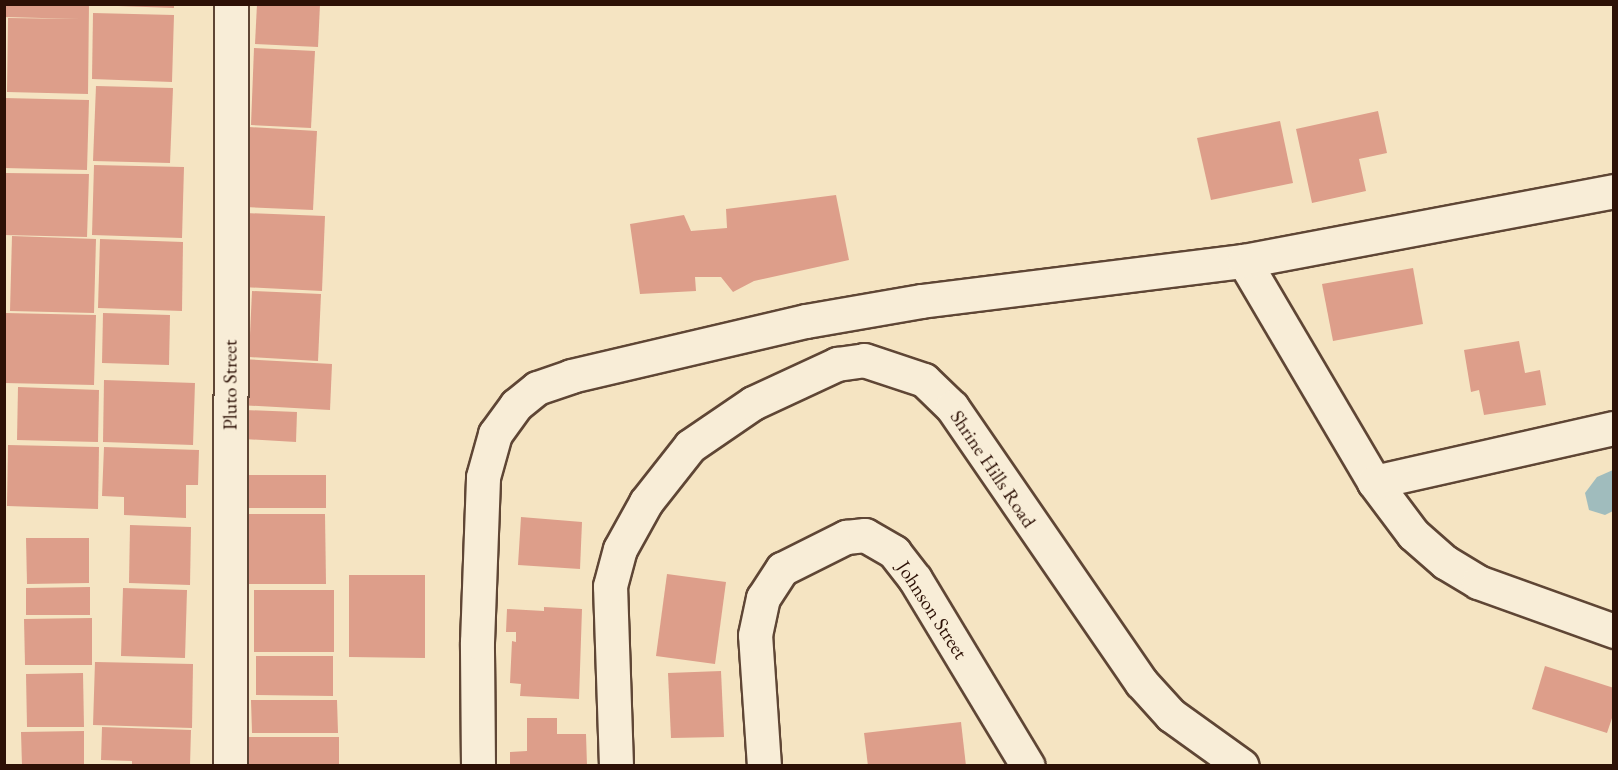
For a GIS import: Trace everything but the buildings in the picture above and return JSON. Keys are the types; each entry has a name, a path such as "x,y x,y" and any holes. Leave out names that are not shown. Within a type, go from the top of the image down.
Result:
{"street":[{"name":"Pluto Street","path":"230,765 231,4"},
{"path":"478,765 477,642 483,477 495,434 516,405 537,388 571,376 806,321 921,301 1244,261 1614,191"},
{"path":"1244,261 1374,482 1413,534 1445,562 1478,582 1614,631"},
{"name":"Shrine Hills Road","path":"616,765 610,586 620,549 646,502 690,446 753,403 837,363 864,360 924,380 952,407 1141,682 1171,715 1242,765"},
{"path":"1374,482 1614,428"},
{"name":"Johnson Street","path":"764,765 755,635 763,598 782,569 846,537 865,535 894,552 915,579 1028,765"}],"water":[{"path":"1613,470 1613,511 1605,515 1589,510 1585,493 1597,477"}]}
